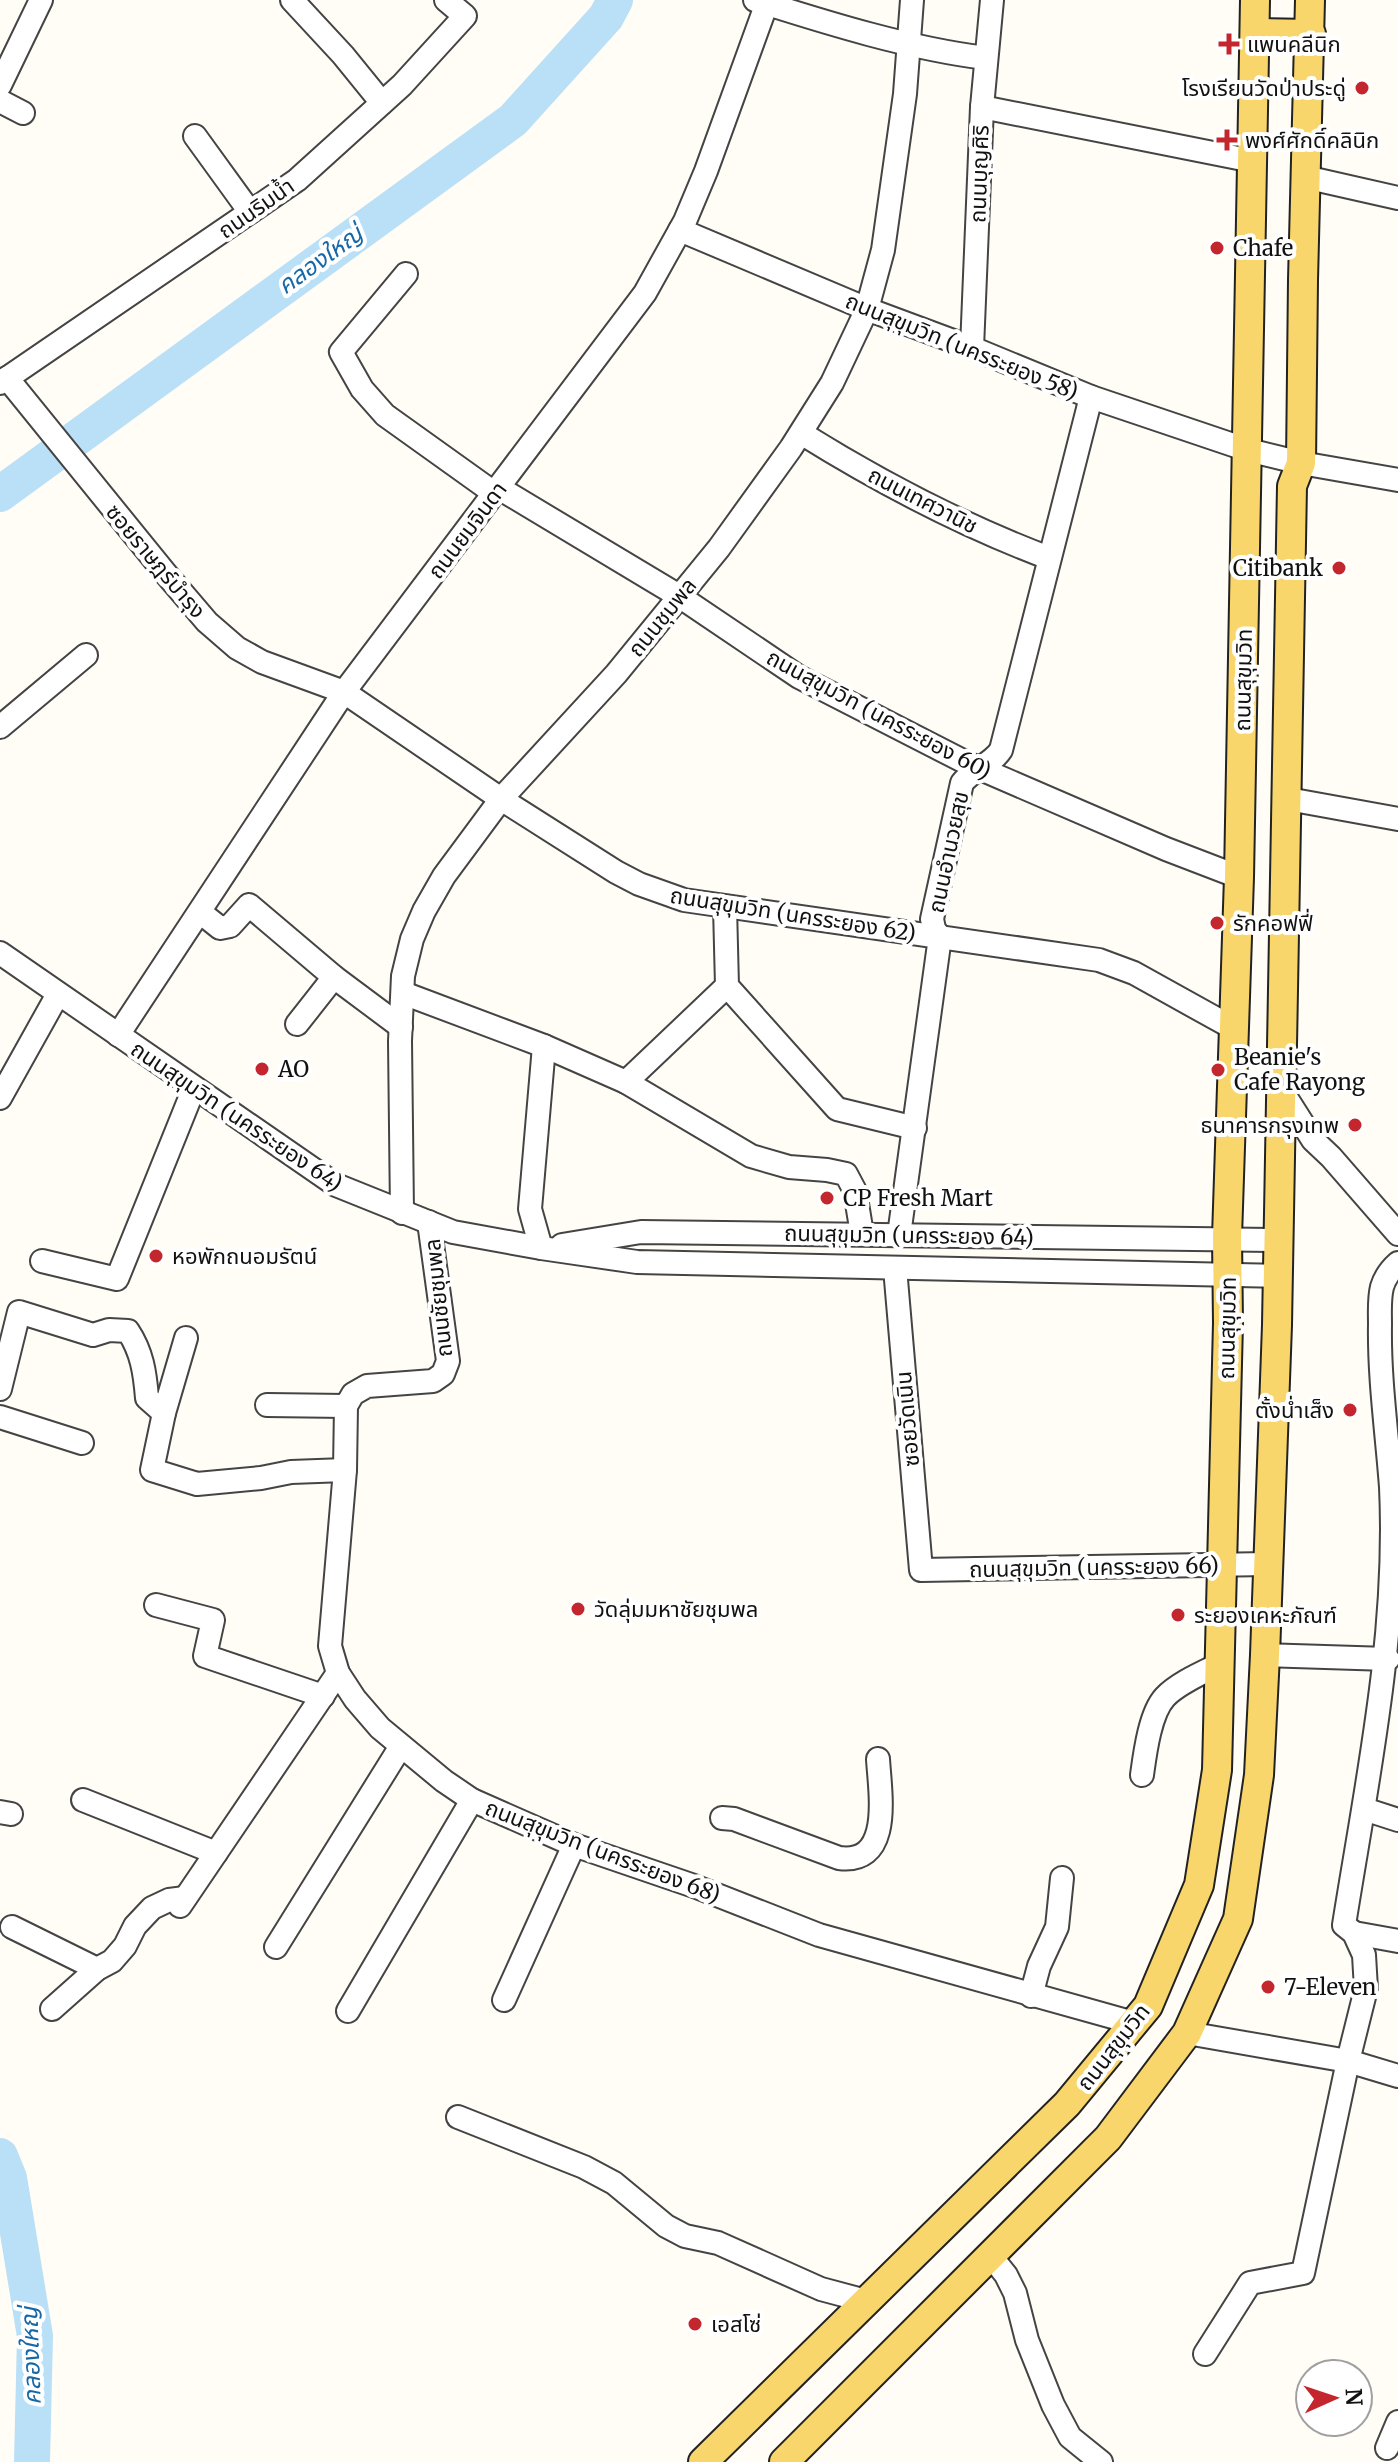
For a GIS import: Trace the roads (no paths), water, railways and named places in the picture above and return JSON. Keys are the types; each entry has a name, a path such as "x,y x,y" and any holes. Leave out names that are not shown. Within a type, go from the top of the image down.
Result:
{"main road":[{"name":"ถนนสุขุมวิท","path":"703,2462 1067,2104 1148,2006 1199,1885 1217,1770 1227,1239 1241,796 1255,0"},
{"path":"784,2462 1108,2138 1187,2033 1238,1919 1259,1775 1265,1655 1279,1240 1292,486 1301,463 1310,0"},
{"path":"1255,33 1311,34"},
{"path":"1241,796 1288,799"}],"street":[{"path":"0,85 41,0"},
{"path":"292,0 382,103"},
{"name":"ถนนริมน้ำ","path":"3,380 297,180 402,85 465,16 446,0"},
{"name":"ถนนชุมพล","path":"402,1213 401,1027 403,976 412,939 444,876 501,799 616,674 719,548 801,433 832,383 867,309 883,250 905,94 912,0"},
{"name":"ถนนบุญศิริ","path":"972,348 982,107 992,0"},
{"path":"763,1 909,44 986,58"},
{"name":"ถนนยมจินดา","path":"118,1035 344,692 645,293 680,230 706,171 763,1"},
{"path":"0,101 23,113"},
{"path":"982,107 1253,161"},
{"path":"195,136 250,212"},
{"path":"1305,177 1398,198"},
{"name":"ถนนสุขุมวิท (นครระยอง 58)","path":"680,230 867,309 1091,397 1248,450 1398,480"},
{"name":"ถนนสุขุมวิท (นครระยอง 60)","path":"406,274 341,352 362,389 385,415 496,490 679,596 799,677 981,769 1239,877"},
{"name":"ซอยราษฎร์บำรุง","path":"3,380 25,402 207,622 237,648 262,662 344,692"},
{"name":"ถนนอำนวยสุข","path":"899,1235 940,937 932,919 962,783 970,773 996,758 1001,750 1091,397"},
{"name":"ถนนเทศวานิช","path":"801,433 846,460 1002,540 1049,558"},
{"path":"0,727 86,655"},
{"name":"ถนนสุขุมวิท (นครระยอง 62)","path":"344,692 501,799 639,884 684,900 725,907 1099,960 1134,973 1233,1028"},
{"path":"1288,799 1398,819"},
{"path":"200,912 220,928 230,926 249,905 334,977 401,1027"},
{"path":"725,907 727,986 837,1109 915,1128"},
{"name":"ถนนสุขุมวิท (นครระยอง 64)","path":"0,953 336,1185 453,1232 637,1262 1278,1276"},
{"path":"297,1024 334,977"},
{"path":"626,1082 727,986"},
{"path":"403,993 544,1046 626,1082 751,1156 789,1167 846,1174 855,1191 862,1234"},
{"path":"0,1098 58,994"},
{"path":"541,1248 530,1209 544,1046"},
{"path":"42,1261 117,1279 194,1088"},
{"path":"1280,1088 1313,1140 1398,1234"},
{"name":"ถนนชัยชุมพล","path":"346,1406 353,1394 367,1386 433,1381 443,1374 448,1361 429,1222"},
{"name":"ถนนสุขุมวิท (นครระยอง 64)","path":"541,1248 641,1232 1279,1240"},
{"path":"1205,2354 1250,2283 1303,2273 1348,2061 1361,2015 1367,1976 1364,1955 1354,1933 1344,1925 1390,1676 1394,1516 1380,1345 1380,1295 1390,1270 1398,1263"},
{"name":"ซอยวัดเนิน","path":"895,1268 921,1570"},
{"path":"0,1389 8,1320 19,1312 93,1335 109,1330 128,1331 138,1347 147,1398 164,1413"},
{"path":"186,1338 164,1413 152,1470 197,1484 291,1472 345,1470"},
{"path":"267,1405 346,1406"},
{"name":"ถนนสุขุมวิท (นครระยอง 68)","path":"346,1406 345,1470 330,1646 338,1673 355,1699 401,1746 444,1781 472,1800 574,1845 694,1886 819,1935 1134,2023"},
{"path":"0,1417 82,1443"},
{"name":"ถนนสุขุมวิท (นครระยอง 66)","path":"921,1570 1267,1564"},
{"path":"156,1605 213,1620 205,1656 323,1696"},
{"path":"1265,1655 1390,1676"},
{"path":"1142,1775 1148,1734 1164,1697 1220,1664"},
{"path":"52,2009 97,1969 112,1961 125,1946 135,1926 152,1908 169,1900 182,1902 338,1673"},
{"path":"276,1947 401,1746"},
{"path":"722,1818 734,1819 839,1858 852,1859 864,1854 878,1832 878,1759"},
{"path":"83,1800 216,1853"},
{"path":"348,2011 472,1800"},
{"path":"1364,1809 1398,1820"},
{"path":"504,2000 574,1845"},
{"path":"1031,1996 1039,1966 1057,1927 1062,1878"},
{"path":"12,1927 97,1969"},
{"path":"1354,1933 1398,1941"},
{"path":"1187,2033 1348,2061 1398,2076"},
{"path":"458,2117 584,2167 614,2183 666,2226 685,2236 718,2243 821,2289 866,2301"},
{"path":"990,2255 1015,2293 1027,2340 1053,2405 1070,2437 1101,2462"},
{"path":"1387,2448 1398,2422"}],"waterway":[{"name":"คลองใหญ่","path":"0,494 513,120 606,17 615,0"},
{"name":"คลองใหญ่","path":"0,2156 9,2178 35,2336 32,2462"}],"place":[{"name":"แพนคลีนิก","path":"1229,44"},
{"name":"โรงเรียนวัดป่าประดู่","path":"1362,88"},
{"name":"พงศ์ศักดิ์คลินิก","path":"1227,140"},
{"name":"Chafe","path":"1217,248"},
{"name":"Citibank","path":"1339,568"},
{"name":"รักคอฟฟี่","path":"1217,923"},
{"name":"AO","path":"262,1069"},
{"name":"Beanie's Cafe Rayong","path":"1218,1070"},
{"name":"ธนาคารกรุงเทพ","path":"1355,1125"},
{"name":"CP Fresh Mart","path":"827,1198"},
{"name":"หอพักถนอมรัตน์","path":"156,1256"},
{"name":"ตั้งน่ำเส็ง","path":"1350,1410"},
{"name":"วัดลุ่มมหาชัยชุมพล","path":"578,1609"},
{"name":"ระยองเคหะภัณฑ์","path":"1178,1615"},
{"name":"7-Eleven","path":"1268,1987"},
{"name":"เอสโซ่","path":"695,2324"}]}
